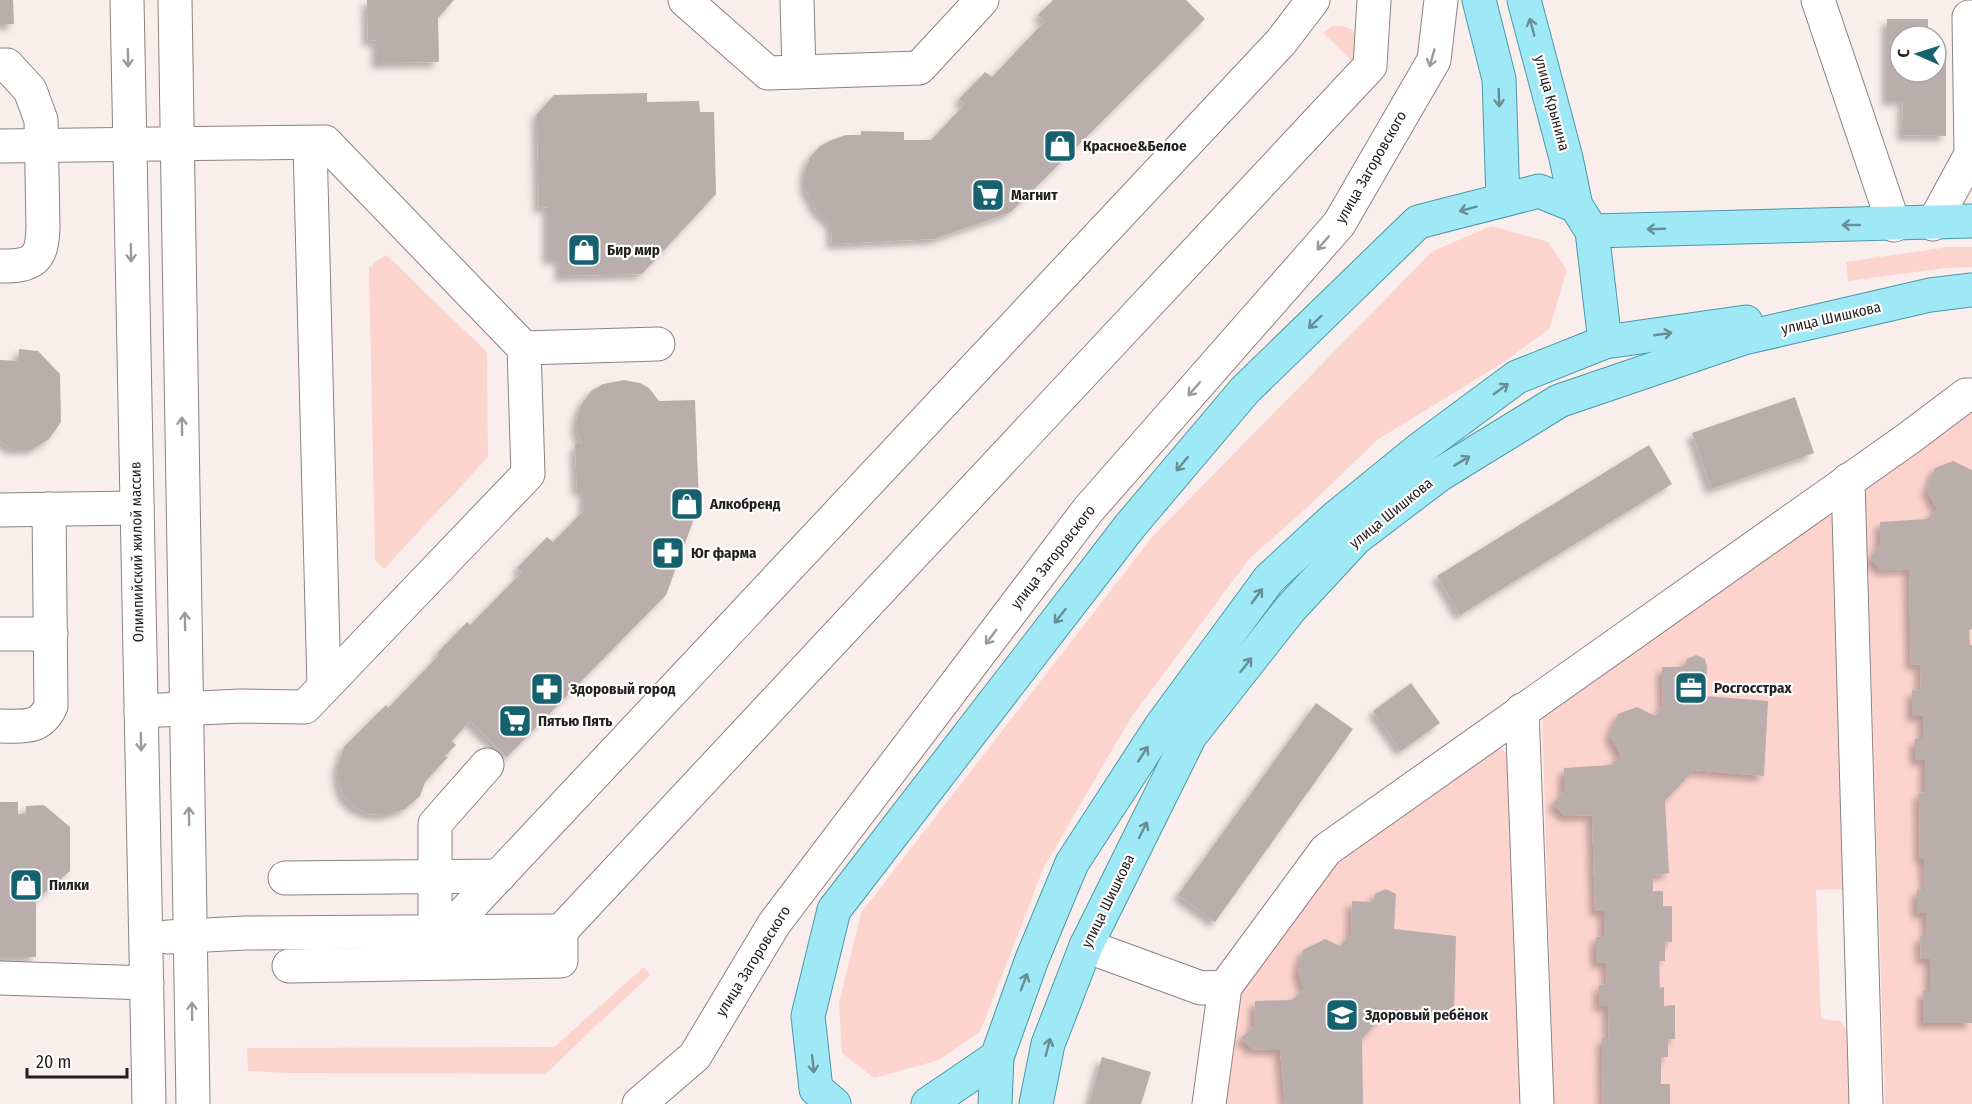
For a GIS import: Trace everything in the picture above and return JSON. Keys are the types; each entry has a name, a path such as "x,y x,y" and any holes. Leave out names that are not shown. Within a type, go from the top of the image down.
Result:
{"main road":[{"path":"1479,0 1499,79 1503,200"},
{"name":"улица Крынина","path":"1524,0 1584,218"},
{"path":"834,1104 816,1089 808,1016 834,910 1130,526 1245,390 1418,222 1539,191 1584,218 1799,225 1894,225 1972,221"},
{"path":"1584,218 1605,342"},
{"name":"улица Шишкова","path":"995,1104 997,1057 1032,959 1072,864 1161,726 1269,579 1335,518 1404,462 1517,377 1605,342 1972,290"},
{"name":"улица Шишкова","path":"1036,1104 1048,1044 1086,946 1190,736 1291,608 1356,538 1439,474 1559,402 1744,338 1930,295"},
{"path":"928,1104 997,1057"}],"street":[{"name":"Олимпийский жилой массив","path":"127,0 149,1104"},
{"path":"174,0 193,1104"},
{"path":"685,0 768,73 919,68 982,0"},
{"path":"797,0 799,72"},
{"path":"439,943 601,764 1281,42 1313,0"},
{"path":"289,966 439,943 561,931 1370,66 1374,0"},
{"name":"улица Загоровского","path":"639,1104 695,1056 774,924 1088,510 1339,224 1434,60 1441,0"},
{"path":"1818,0 1894,225"},
{"path":"1933,224 1971,154 1969,17 1972,17"},
{"path":"0,65 7,65 30,90 41,120 42,146 42,244 38,256 31,262 20,266 0,266"},
{"path":"0,146 324,142 524,348 528,474 305,707 240,706 141,711"},
{"path":"310,143 324,687"},
{"path":"524,348 658,345"},
{"path":"1209,1104 1225,987 1326,850 1909,438 1966,395 1972,395"},
{"path":"1848,480 1866,1104"},
{"path":"0,510 136,508"},
{"path":"0,726 38,724 46,717 51,706 49,509"},
{"path":"1088,510 1130,526"},
{"path":"0,634 51,634"},
{"path":"1522,710 1537,1104"},
{"path":"439,943 435,824 487,765"},
{"path":"285,878 499,876"},
{"path":"146,937 245,933 439,943"},
{"path":"1086,946 1201,988 1225,987"},
{"path":"0,978 147,983"}],"shaded area":[{"path":"1333,26 1349,28 1360,40 1354,63 1323,33"},
{"path":"1491,226 1548,242 1567,270 1549,329 1504,362 1377,440 1311,504 1249,559 1130,719 1044,867 980,1032 939,1060 874,1078 842,1053 839,1003 861,913 1153,536 1433,251"},
{"path":"1948,247 1972,247 1972,267 1946,268 1848,281 1846,262"},
{"path":"386,255 487,352 488,457 384,569 375,560 369,267"},
{"path":"1972,404 1972,1104 1885,1104 1865,479"},
{"path":"1832,499 1844,889 1816,890 1821,1019 1840,1021 1853,1038 1850,1104 1554,1104 1542,718"},
{"path":"1501,749 1515,759 1524,1100 1520,1104 1226,1104 1243,983 1335,862 1483,750"},
{"path":"644,967 650,975 545,1074 248,1071 247,1048 554,1047"}],"building":[{"path":"0,0 13,0 14,24 0,24"},
{"path":"367,0 454,0 438,18 439,62 377,63 377,40 368,41"},
{"path":"1053,0 1186,0 1205,19 1011,212 934,239 832,244 831,224 816,209 805,187 805,172 810,157 820,146 831,140 846,135 861,135 861,131 904,132 904,140 931,140 965,104 959,99 985,72 992,77 1045,21 1038,15"},
{"path":"1887,19 1928,19 1928,24 1888,24 1888,84 1946,84 1946,136 1902,135 1903,100 1887,100"},
{"path":"647,93 647,102 699,101 700,112 714,112 716,194 642,274 560,276 560,259 548,259 548,207 539,208 537,114 554,95"},
{"path":"19,349 38,351 60,374 61,422 49,439 33,449 12,449 0,441 0,360 18,361"},
{"path":"624,380 640,383 649,388 659,401 695,400 699,505 666,595 507,757 470,721 452,741 456,745 425,782 420,796 405,809 386,815 369,814 354,807 343,796 338,778 338,765 344,747 386,705 388,708 467,622 470,625 522,572 517,568 547,537 553,542 584,510 584,490 577,490 575,444 582,444 577,432 577,419 581,405 591,391 603,384"},
{"path":"1795,397 1814,453 1711,489 1692,433"},
{"path":"1649,445 1672,484 1460,615 1437,576"},
{"path":"1953,461 1972,470 1972,629 1969,630 1970,645 1972,645 1972,1023 1923,1023 1923,991 1930,991 1930,959 1921,959 1920,936 1927,936 1926,913 1917,913 1917,890 1925,890 1924,859 1920,859 1919,793 1925,792 1925,760 1915,760 1915,739 1923,739 1923,716 1912,716 1912,690 1921,691 1920,664 1911,665 1909,569 1881,570 1870,558 1880,545 1880,522 1927,519 1937,509 1927,490 1935,468"},
{"path":"1696,655 1705,659 1707,667 1705,696 1768,701 1764,776 1694,770 1665,801 1669,873 1653,876 1653,891 1663,891 1663,906 1672,906 1672,942 1665,942 1665,961 1659,961 1660,988 1664,987 1664,1006 1675,1005 1675,1039 1668,1039 1668,1057 1661,1057 1661,1084 1670,1084 1670,1104 1603,1104 1602,1038 1609,1038 1608,1006 1599,1006 1599,985 1607,984 1606,962 1596,963 1596,937 1604,936 1604,911 1595,910 1592,815 1565,816 1553,804 1564,791 1564,768 1611,765 1621,755 1610,736 1618,714 1637,707 1655,716 1663,706 1662,667 1684,667 1687,659"},
{"path":"1411,683 1440,723 1401,751 1373,711"},
{"path":"1316,703 1353,729 1215,922 1178,895"},
{"name":"Пилки","path":"0,802 18,802 18,814 26,814 26,806 44,805 70,827 70,871 36,900 36,957 0,957"},
{"path":"1386,889 1396,894 1394,929 1456,936 1454,1011 1390,1008 1362,1039 1363,1104 1285,1104 1280,1050 1252,1049 1241,1038 1254,1027 1255,1001 1292,1000 1304,989 1298,971 1303,950 1325,939 1340,946 1351,935 1352,901 1372,902 1376,893"},
{"path":"1102,1057 1151,1072 1141,1104 1089,1104"}],"place":[{"name":"Красное&Белое","path":"1060,146"},
{"name":"Магнит","path":"988,195"},
{"name":"Бир мир","path":"584,250"},
{"name":"Алкобренд","path":"687,504"},
{"name":"Юг фарма","path":"668,553"},
{"name":"Росгосстрах","path":"1691,688"},
{"name":"Здоровый город","path":"547,689"},
{"name":"Пятью Пять","path":"515,721"},
{"name":"Пилки","path":"26,885"},
{"name":"Здоровый ребёнок","path":"1342,1015"}]}
